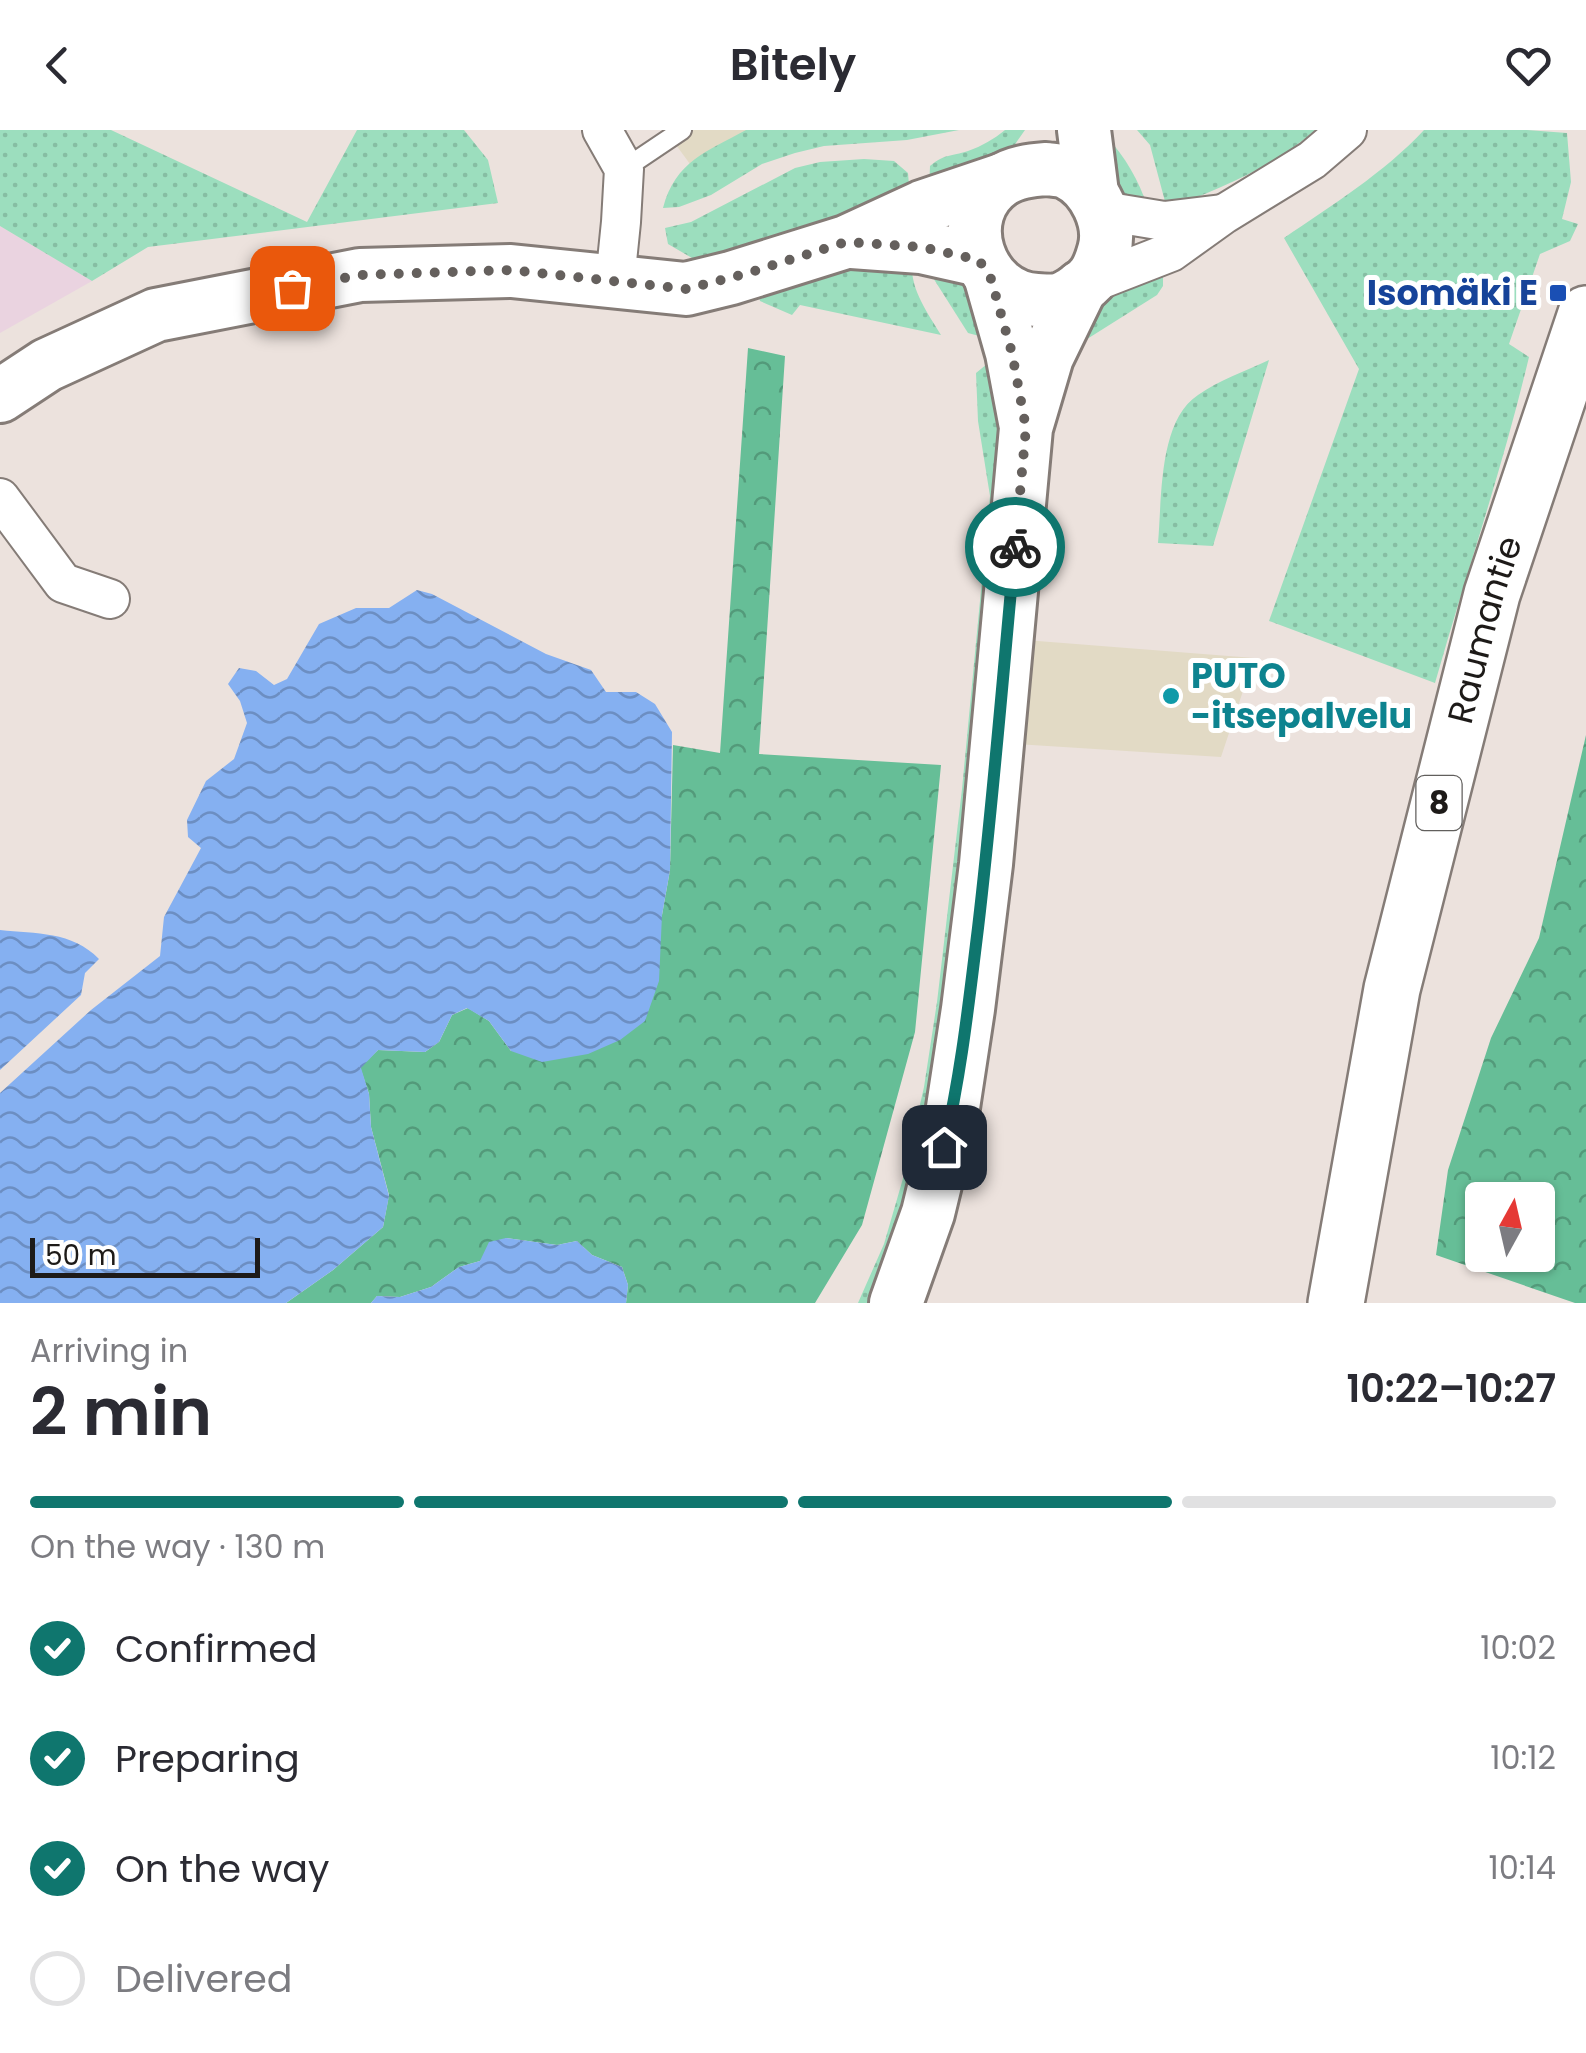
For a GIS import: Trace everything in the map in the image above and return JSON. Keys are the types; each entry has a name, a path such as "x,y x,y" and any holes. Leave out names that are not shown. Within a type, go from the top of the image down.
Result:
{"highway":[{"name":"Raumantie","path":"1336,1303 1392,990 1444,782 1492,594 1586,314"}],"main road":[{"path":"846,242 921,247 985,269 1009,293 1030,300 1059,301 1097,274 1106,246 1084,130"},
{"path":"0,396 48,365 156,314 360,275 511,270 686,289 846,242 1023,160 1068,173 1098,202"},
{"path":"1023,160 985,197 974,237 1012,353 1026,428"},
{"path":"896,1303 928,1212 952,1114 968,1009 986,864 1026,428 1047,357 1082,288"}],"street":[{"path":"602,130 624,169 614,280"},
{"path":"1082,288 1171,252 1312,160 1347,130"},
{"path":"1098,202 1164,221 1224,214"},
{"path":"0,498 63,582 110,600"}],"lane":[{"path":"624,169 682,130"}],"shaded area":[{"path":"665,130 775,130 690,164"},
{"path":"0,226 92,281 0,333"},
{"path":"1025,640 1254,658 1221,757 1015,744"}],"green space":[{"path":"0,130 111,130 307,222 357,130 464,130 488,160 498,203 148,247 92,281 0,226"},
{"path":"746,130 959,130 795,153 762,164 711,195 679,207 663,208 668,192 685,168"},
{"path":"1005,130 1025,130 1011,150 929,190 930,166 944,157 978,147"},
{"path":"1137,130 1315,130 1264,166 1167,209 1150,145"},
{"path":"1424,130 1567,133 1571,182 1562,219 1578,224 1570,241 1540,254 1509,344 1529,357 1435,683 1269,621 1359,369 1284,238 1375,174"},
{"path":"1106,136 1131,169 1148,208 1122,195 1105,176"},
{"path":"864,159 894,161 908,173 910,197 732,258 692,258 668,244 665,228 691,222 795,168"},
{"path":"912,258 916,289 941,335 800,305 792,315 760,301 757,287 803,272"},
{"path":"954,270 974,291 994,340 968,333 930,273"},
{"path":"1163,274 1163,286 1157,295 1076,346 1090,305"},
{"path":"748,348 785,356 759,754 941,765 915,1032 862,1225 815,1303 626,1303 628,1285 622,1267 592,1255 577,1241 557,1245 506,1238 480,1261 459,1267 431,1287 400,1297 377,1296 371,1303 286,1303 333,1270 383,1227 389,1195 360,1067 378,1050 425,1052 439,1042 452,1015 468,1008 489,1021 511,1051 662,915 670,870 673,745 720,753"},
{"path":"1269,360 1213,546 1158,543 1164,463 1175,423 1198,395"},
{"path":"999,362 1008,420 975,789 918,1177 873,1303 858,1303 884,1244 904,1175 924,1087 937,1002 990,496 978,421 976,373 987,364"},
{"path":"1586,735 1586,1303 1575,1303 1485,1272 1555,1272 1555,1182 1465,1182 1465,1265 1436,1255 1448,1170 1491,1038 1539,938"}],"water":[{"path":"417,590 432,594 546,654 591,670 606,692 636,692 655,704 672,732 670,870 662,915 659,981 645,1021 620,1040 588,1054 542,1062 511,1051 489,1021 467,1008 452,1015 439,1042 425,1052 378,1050 361,1068 389,1196 383,1227 333,1270 286,1303 0,1303 0,1093 91,1010 160,956 164,917 201,848 188,837 187,820 206,781 234,759 247,723 240,701 228,684 239,668 256,671 274,685 287,679 319,624 356,608 389,608"},
{"path":"0,930 65,939 99,959 85,973 81,995 0,1070"},
{"path":"506,1238 557,1245 577,1241 592,1255 622,1267 628,1285 626,1303 371,1303 377,1296 400,1297 431,1287 459,1267 480,1261 489,1242"}],"way so far":[{"path":"292,288 360,275 511,270 686,289 846,242 921,247 979,260 991,279 1012,353 1026,428 1015,547"}],"place":[{"name":"Isomäki E","path":"1558,293"},
{"name":"PUTO -itsepalvelu","path":"1171,696"}],"route":[{"path":"944,1147 968,1009 986,864 1015,547"}]}
